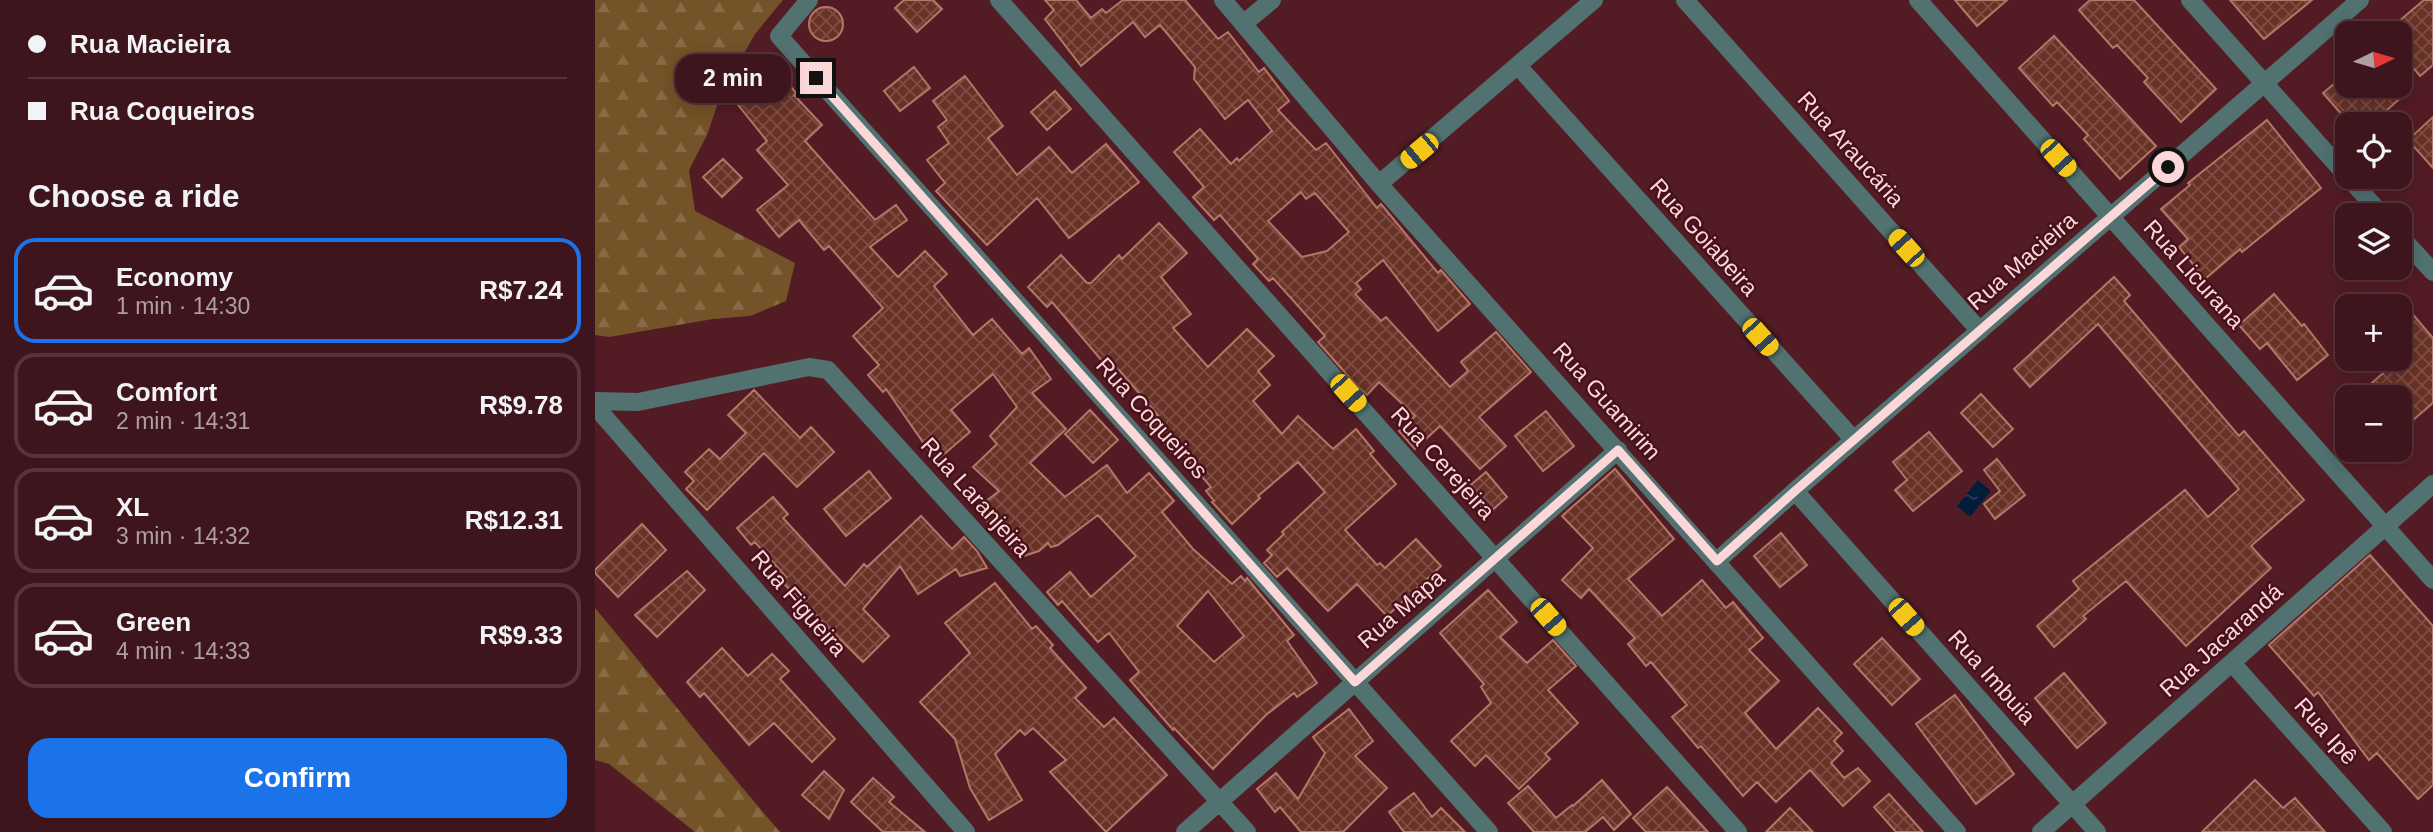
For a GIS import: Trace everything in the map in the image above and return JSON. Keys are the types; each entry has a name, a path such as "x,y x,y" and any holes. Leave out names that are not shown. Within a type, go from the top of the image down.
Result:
{"street":[{"name":"Rua Coqueiros","path":"810,0 779,36 1489,832"},
{"name":"Rua Cerejeira","path":"999,0 1738,832"},
{"name":"Rua Guamirim","path":"1223,0 1379,184 1957,832"},
{"path":"1244,24 1272,0"},
{"path":"1379,184 1594,0"},
{"name":"Rua Araucária","path":"1685,0 1980,331"},
{"name":"Rua Licurana","path":"1918,0 2433,580"},
{"path":"2190,0 2335,162"},
{"name":"Rua Macieira","path":"1717,561 2360,0"},
{"name":"Rua Goiabeira","path":"1518,66 1854,440"},
{"path":"2359,189 2371,203"},
{"path":"2412,249 2433,272"},
{"name":"Rua Laranjeira","path":"595,403 638,402 809,367 828,370 1247,832"},
{"name":"Rua Figueira","path":"595,403 966,832"},
{"name":"Rua Mapa","path":"1185,832 1618,450"},
{"name":"Rua Jacarandá","path":"2042,832 2433,484"},
{"name":"Rua Imbuia","path":"1795,491 2097,832"},
{"name":"Rua Ipê","path":"2232,663 2383,832"}],"green space":[{"path":"595,0 783,0 755,34 721,94 707,135 689,170 695,211 795,263 786,301 750,316 713,319 609,337 595,335"},
{"path":"595,608 780,832 695,832 609,764 595,760"}],"water":[{"path":"1978,480 1991,491 1970,517 1957,506"}],"building":[{"path":"904,0 933,0 942,9 917,32 895,8"},
{"path":"1045,0 1076,0 1091,18 1102,9 1106,13 1123,0 1185,0 1218,39 1228,32 1259,72 1264,68 1289,101 1278,110 1316,150 1326,143 1377,208 1381,204 1438,273 1441,270 1470,304 1438,331 1383,260 1356,283 1361,289 1355,294 1381,321 1386,317 1450,387 1468,371 1461,362 1496,332 1531,372 1479,417 1506,446 1480,469 1440,426 1415,449 1399,431 1415,416 1379,382 1367,395 1357,386 1318,342 1325,336 1273,278 1269,281 1253,264 1258,259 1220,215 1214,220 1193,197 1204,187 1174,152 1200,129 1231,164 1237,158 1239,161 1272,131 1248,100 1225,119 1194,79 1195,67 1160,25 1145,37 1133,22 1081,66 1045,19 1054,10","holes":["1301,192 1306,199 1315,193 1349,232 1327,251 1302,257 1268,221"]},
{"path":"1955,0 2007,0 1977,26"},
{"path":"2090,0 2134,0 2216,89 2181,122 2144,82 2148,78 2117,45 2113,48 2079,10"},
{"path":"2230,0 2312,0 2264,39"},
{"path":"2424,0 2433,0 2433,65 2420,76 2412,66 2412,21 2399,21"},
{"path":"826,7 838,12 843,24 838,36 826,41 814,36 809,24 814,12"},
{"path":"2054,36 2156,146 2120,179 2084,139 2088,135 2057,102 2053,106 2019,68"},
{"path":"914,67 930,88 900,111 884,91"},
{"path":"778,71 796,93 794,95 822,125 805,141 875,220 896,205 907,220 870,247 898,277 925,251 947,274 934,286 973,335 992,319 1022,354 1029,348 1051,379 1032,393 1066,429 1030,463 1065,497 1107,465 1127,493 1149,473 1174,501 1162,512 1193,549 1232,584 1241,576 1245,581 1247,578 1294,635 1287,641 1317,683 1297,697 1294,693 1266,715 1213,769 1174,728 1173,730 1130,680 1139,672 1109,633 1098,642 1062,601 1058,605 1047,592 1070,572 1091,597 1136,556 1098,515 1058,545 1051,547 1048,543 1039,551 1020,557 983,517 986,514 980,506 999,491 973,467 997,444 990,436 1017,407 993,374 951,410 970,432 936,461 886,389 883,392 868,375 879,365 853,336 883,308 829,246 824,250 799,220 779,237 757,210 788,185 757,150 767,141 738,105","holes":["1208,591 1244,636 1214,662 1177,626"]},
{"path":"965,76 1003,126 988,138 1017,175 1049,147 1072,173 1106,144 1139,182 1069,238 1037,198 987,245 936,191 945,183 927,160 949,143 938,127 947,120 933,101"},
{"path":"2335,83 2335,98 2401,98 2385,112 2340,112 2323,93"},
{"path":"1055,91 1071,109 1047,130 1031,112"},
{"path":"2433,117 2433,168 2412,144 2412,136"},
{"path":"2267,120 2321,188 2205,279 2179,247 2188,239 2161,209 2190,185 2188,183"},
{"path":"723,159 742,178 722,197 703,177"},
{"path":"1159,223 1187,253 1161,277 1191,314 1173,328 1208,367 1247,329 1274,356 1258,371 1270,385 1253,401 1282,434 1298,416 1333,449 1356,429 1374,451 1370,454 1396,484 1345,530 1377,565 1380,563 1385,568 1416,539 1441,566 1387,616 1357,584 1328,611 1287,568 1277,577 1264,563 1272,555 1267,550 1284,534 1282,532 1325,492 1298,462 1258,496 1260,498 1232,524 1212,502 1214,501 1206,491 1211,487 1178,449 1173,454 1147,424 1158,415 1119,370 1114,375 1052,302 1047,307 1028,287 1061,255 1087,283 1091,283 1119,255 1122,259"},
{"path":"2114,277 2130,295 2124,301 2239,436 2244,431 2304,500 2251,546 2271,568 2186,646 2126,581 2083,616 2086,619 2054,647 2037,626 2079,589 2073,581 2185,490 2208,517 2239,489 2098,324 2030,387 2014,369"},
{"path":"2274,294 2302,326 2304,324 2328,355 2297,380 2267,343 2260,349 2239,325"},
{"path":"2412,313 2433,338 2433,403 2412,421 2412,385 2370,385 2385,371 2412,371"},
{"path":"754,390 800,438 811,427 834,452 797,487 764,453 707,510 686,489 694,481 685,472 709,449 720,459 746,433 728,415"},
{"path":"1981,394 2013,429 1993,447 1961,413"},
{"path":"1090,410 1118,440 1093,463 1065,434"},
{"path":"1546,411 1574,446 1543,471 1515,436"},
{"path":"1929,432 1962,471 1913,511 1895,490 1907,480 1893,462"},
{"path":"1997,459 2025,495 1995,519 1984,504 2000,491 1984,470"},
{"path":"1615,469 1674,539 1628,579 1662,616 1702,580 1726,608 1733,602 1763,638 1749,650 1779,681 1745,713 1776,749 1818,708 1842,733 1834,741 1843,751 1831,763 1844,778 1858,768 1870,781 1843,806 1810,770 1776,802 1757,782 1743,796 1701,746 1698,748 1672,717 1687,705 1651,662 1646,666 1628,644 1635,638 1589,589 1581,598 1562,580 1593,548 1562,516"},
{"path":"869,471 891,498 846,536 824,509"},
{"path":"1486,472 1507,497 1488,514 1466,489"},
{"path":"773,497 788,514 783,518 845,586 864,564 867,567 921,516 952,549 964,537 987,568 960,576 956,569 918,594 900,566 863,609 889,636 863,662 781,581 786,577 755,542 751,545 737,528"},
{"path":"642,524 666,550 618,597 595,570"},
{"path":"1781,533 1807,565 1780,587 1754,556"},
{"path":"2370,555 2433,626 2433,785 2418,799 2377,753 2369,760 2318,692 2314,696 2269,645"},
{"path":"687,571 705,590 657,637 635,615"},
{"path":"995,583 1032,629 1036,626 1053,645 1050,648 1086,688 1075,698 1104,727 1114,718 1167,775 1106,832 1050,772 1066,760 1033,728 1025,735 1020,730 995,754 1022,800 989,820 970,788 955,739 920,702 970,653 945,623"},
{"path":"1488,590 1517,622 1500,637 1527,663 1553,640 1576,666 1548,690 1578,723 1545,754 1550,759 1519,789 1486,755 1475,766 1451,741 1491,703 1481,687 1484,684 1440,633"},
{"path":"1882,638 1920,679 1892,705 1854,664"},
{"path":"722,648 748,676 772,654 789,671 780,679 835,739 812,762 774,723 749,745 704,693 700,697 687,682"},
{"path":"2064,673 2106,723 2077,748 2035,698"},
{"path":"1955,695 2014,774 1976,804 1916,724"},
{"path":"1349,709 1373,741 1355,756 1387,788 1343,832 1301,832 1280,807 1275,812 1257,789 1276,773 1298,799 1325,753 1313,737"},
{"path":"824,771 844,790 829,819 802,795"},
{"path":"873,778 894,797 889,802 925,832 883,832 851,802"},
{"path":"1602,780 1631,814 1614,830 1603,817 1585,832 1534,832 1508,803 1528,786 1556,818"},
{"path":"2255,780 2283,808 2295,798 2325,832 2202,832"},
{"path":"1667,787 1708,832 1646,832 1633,818"},
{"path":"1414,793 1432,817 1441,808 1465,832 1404,832 1389,812"},
{"path":"1889,794 1923,832 1896,832 1874,807"},
{"path":"1790,808 1813,832 1766,832"}],"route":[{"path":"816,78 1355,682 1618,450 1717,561 2168,167"}]}
